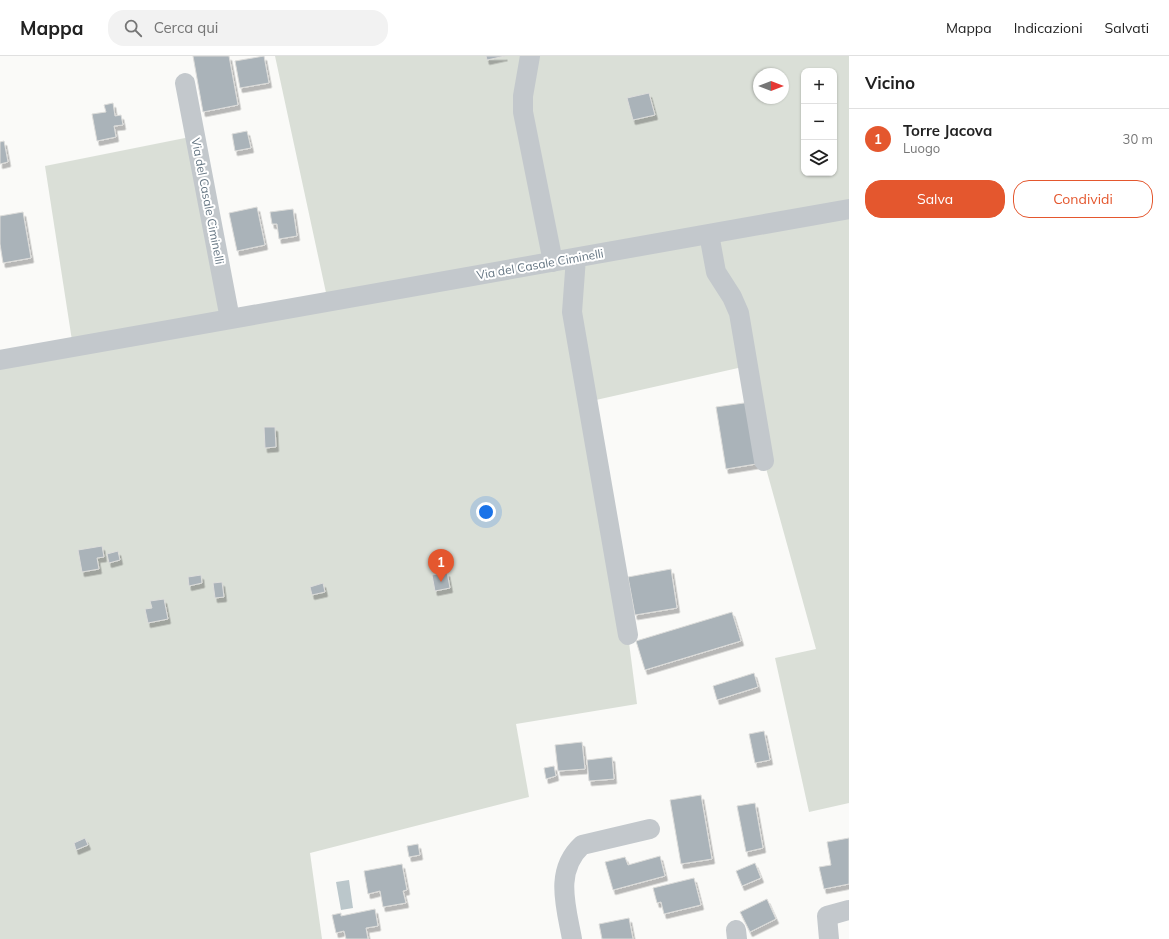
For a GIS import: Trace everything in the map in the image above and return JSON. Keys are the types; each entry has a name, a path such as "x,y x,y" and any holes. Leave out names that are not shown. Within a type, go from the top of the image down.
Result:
{"street":[{"path":"530,56 523,96 523,112 553,262"},
{"name":"Via del Casale Ciminelli","path":"185,83 230,319"},
{"name":"Via del Casale Ciminelli","path":"0,360 849,209"},
{"path":"709,234 716,272 732,297 739,313 764,461"},
{"path":"576,258 572,312 628,635"},
{"path":"572,939 564,888 564,872 575,852 582,845 650,829"},
{"path":"829,939 827,916 849,910"}],"shaded area":[{"path":"275,56 849,56 849,803 809,812 775,658 816,649 764,461 747,366 587,402 628,635 637,704 516,724 529,797 310,853 322,939 0,939 0,360 73,347 45,166 195,136 230,319 328,302"},
{"path":"349,880 353,908 341,910 336,882"}],"building":[{"path":"193,56 229,56 238,105 203,112"},
{"path":"264,56 269,83 240,88 235,61"},
{"path":"486,56 505,56 487,60"},
{"path":"649,93 655,115 633,120 627,98"},
{"path":"113,103 115,116 121,115 123,125 114,126 116,137 97,141 92,114 106,112 104,105"},
{"path":"247,131 251,148 235,151 232,134"},
{"path":"4,141 8,162 0,164 0,142"},
{"path":"257,207 265,245 237,251 229,213"},
{"path":"293,209 297,236 279,239 277,224 272,224 270,212"},
{"path":"23,212 31,258 3,263 0,244 0,216"},
{"path":"751,402 756,464 726,469 716,407"},
{"path":"264,427 275,427 276,447 265,448"},
{"path":"102,546 104,557 97,558 99,569 82,572 78,550"},
{"path":"118,551 120,560 109,563 107,554"},
{"path":"671,569 677,608 635,615 628,577"},
{"path":"447,572 450,588 435,591 432,575"},
{"path":"201,575 202,583 189,586 188,577"},
{"path":"222,582 224,597 215,598 213,583"},
{"path":"323,583 325,592 312,595 310,587"},
{"path":"164,599 168,619 148,623 145,609 152,608 150,601"},
{"path":"732,612 741,641 645,670 636,641"},
{"path":"754,673 758,687 717,700 713,686"},
{"path":"764,731 770,760 755,763 749,734"},
{"path":"582,742 585,769 558,771 555,745"},
{"path":"612,757 614,779 589,781 587,760"},
{"path":"554,766 556,776 546,779 544,768"},
{"path":"701,795 712,859 681,864 670,800"},
{"path":"755,803 763,848 746,852 737,806"},
{"path":"85,838 88,845 76,850 74,843"},
{"path":"849,838 849,884 824,889 819,867 831,865 827,842"},
{"path":"418,844 420,855 409,857 407,846"},
{"path":"660,856 665,876 613,890 605,862 625,857 628,865"},
{"path":"755,863 761,878 742,886 736,871"},
{"path":"402,864 407,890 403,891 406,903 383,907 380,891 368,894 364,871"},
{"path":"694,878 701,905 664,914 661,902 657,903 653,888"},
{"path":"767,899 776,919 750,932 740,912"},
{"path":"375,909 378,926 366,928 368,939 346,939 344,931 336,933 332,915 341,913 341,916"},
{"path":"629,918 633,939 602,939 599,924"}],"place":[{"name":"Torre Jacova","path":"441,582"}]}
